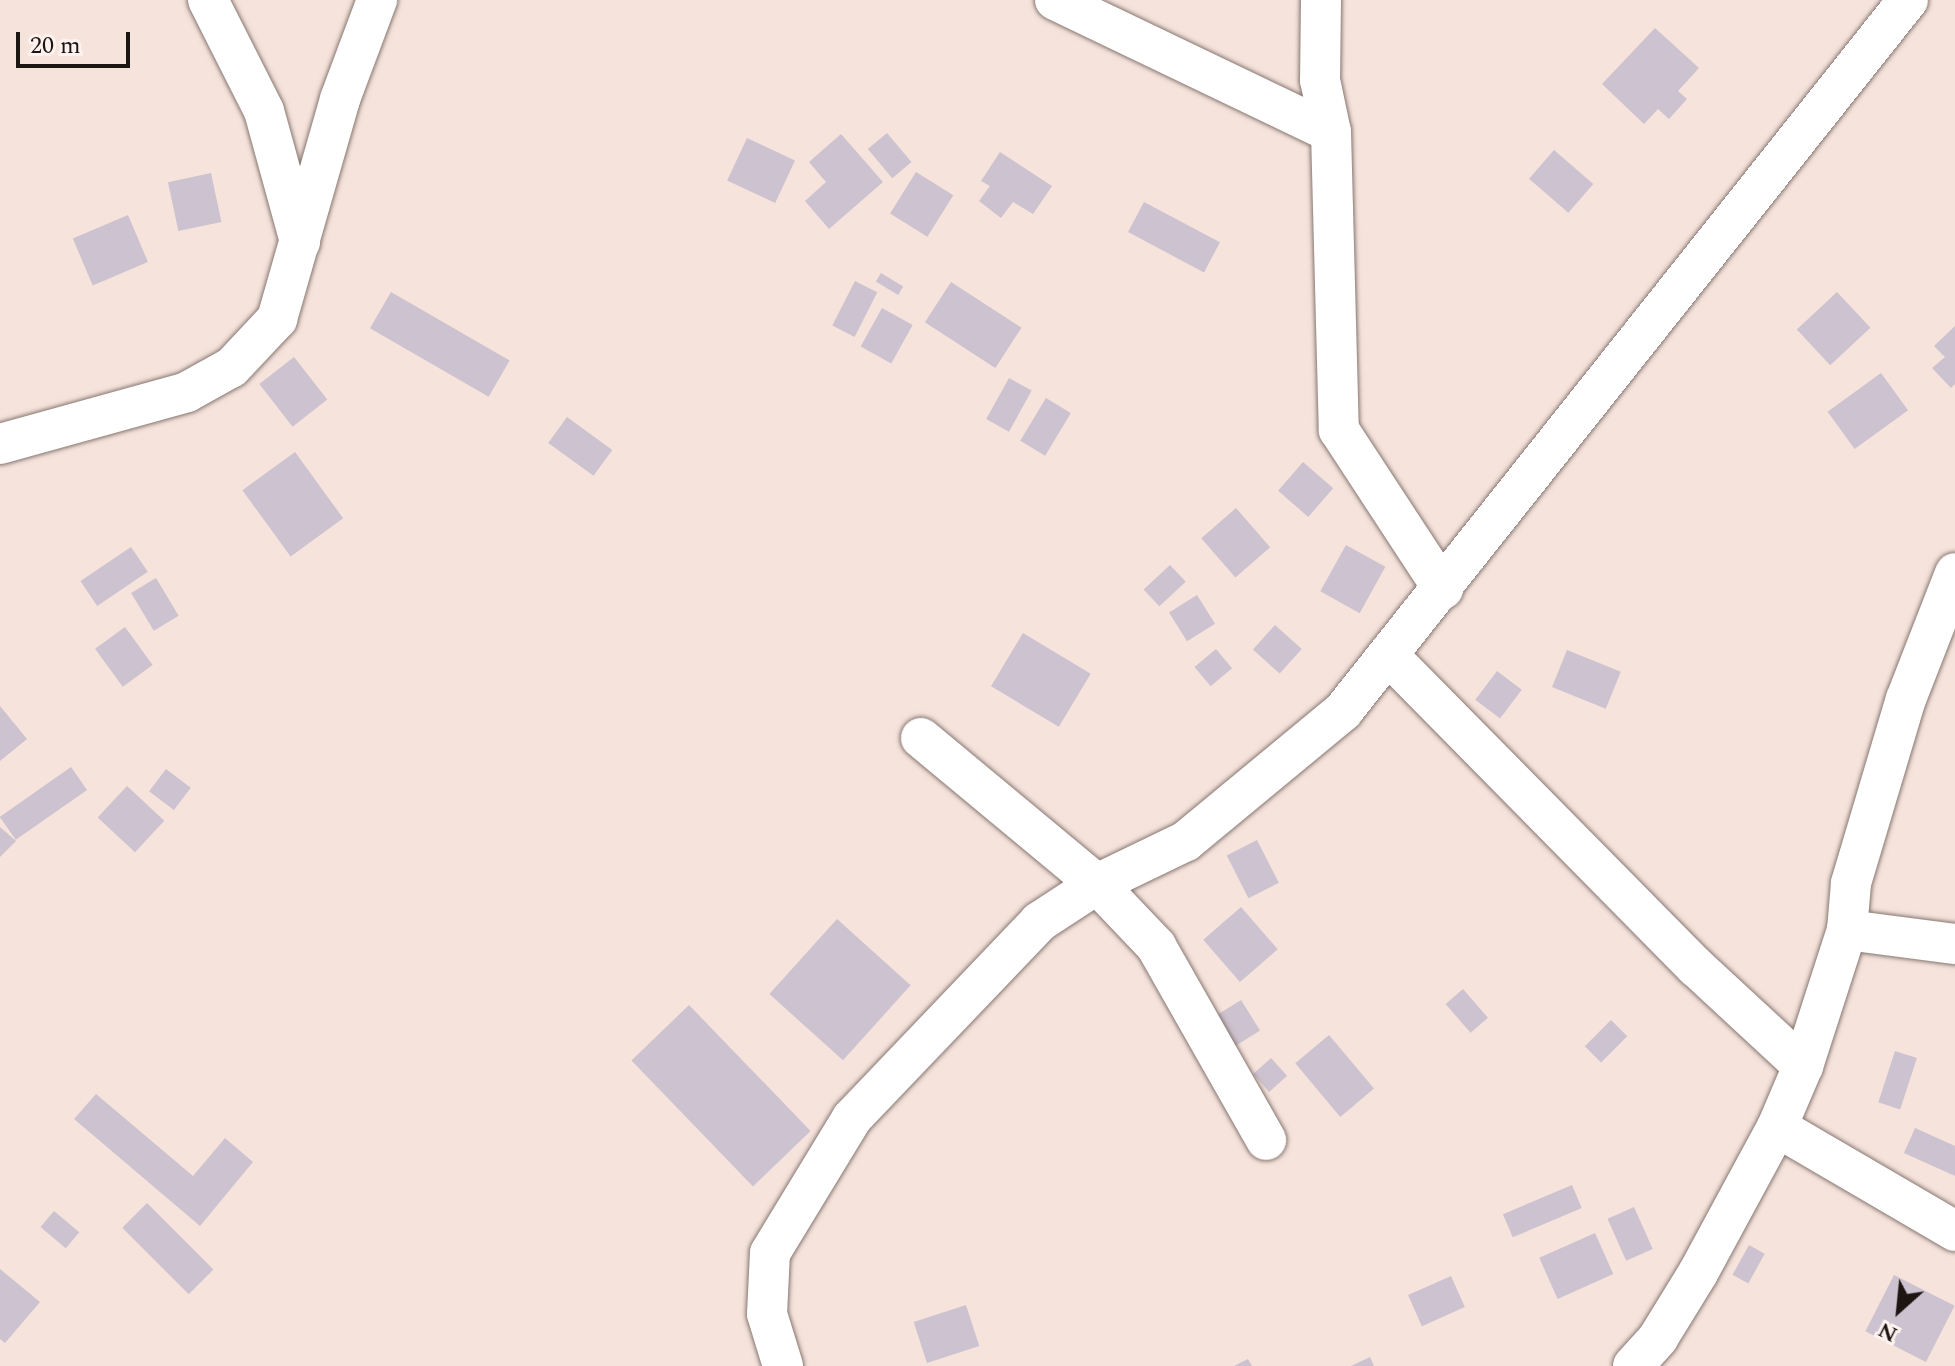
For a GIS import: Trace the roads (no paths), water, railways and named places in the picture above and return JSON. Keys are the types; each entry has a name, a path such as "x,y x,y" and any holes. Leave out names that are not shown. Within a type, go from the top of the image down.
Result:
{"street":[{"path":"208,0 264,111 300,242"},
{"path":"0,444 187,392 232,367 277,319 340,99 377,0"},
{"path":"1055,0 1331,132"},
{"path":"1321,0 1320,80 1331,132 1339,430 1443,589"},
{"path":"783,1366 767,1314 765,1271 780,1230 852,1118 1039,922 1097,884 1186,841 1343,711 1908,0"},
{"path":"1633,1366 1658,1338 1698,1273 1777,1127 1803,1066 1847,930 1851,883 1906,699 1955,573"},
{"path":"1389,656 1696,967 1803,1066"},
{"path":"921,738 1097,884 1156,946 1266,1140"},
{"path":"1847,930 1955,944"},
{"path":"1777,1127 1955,1231"}]}
